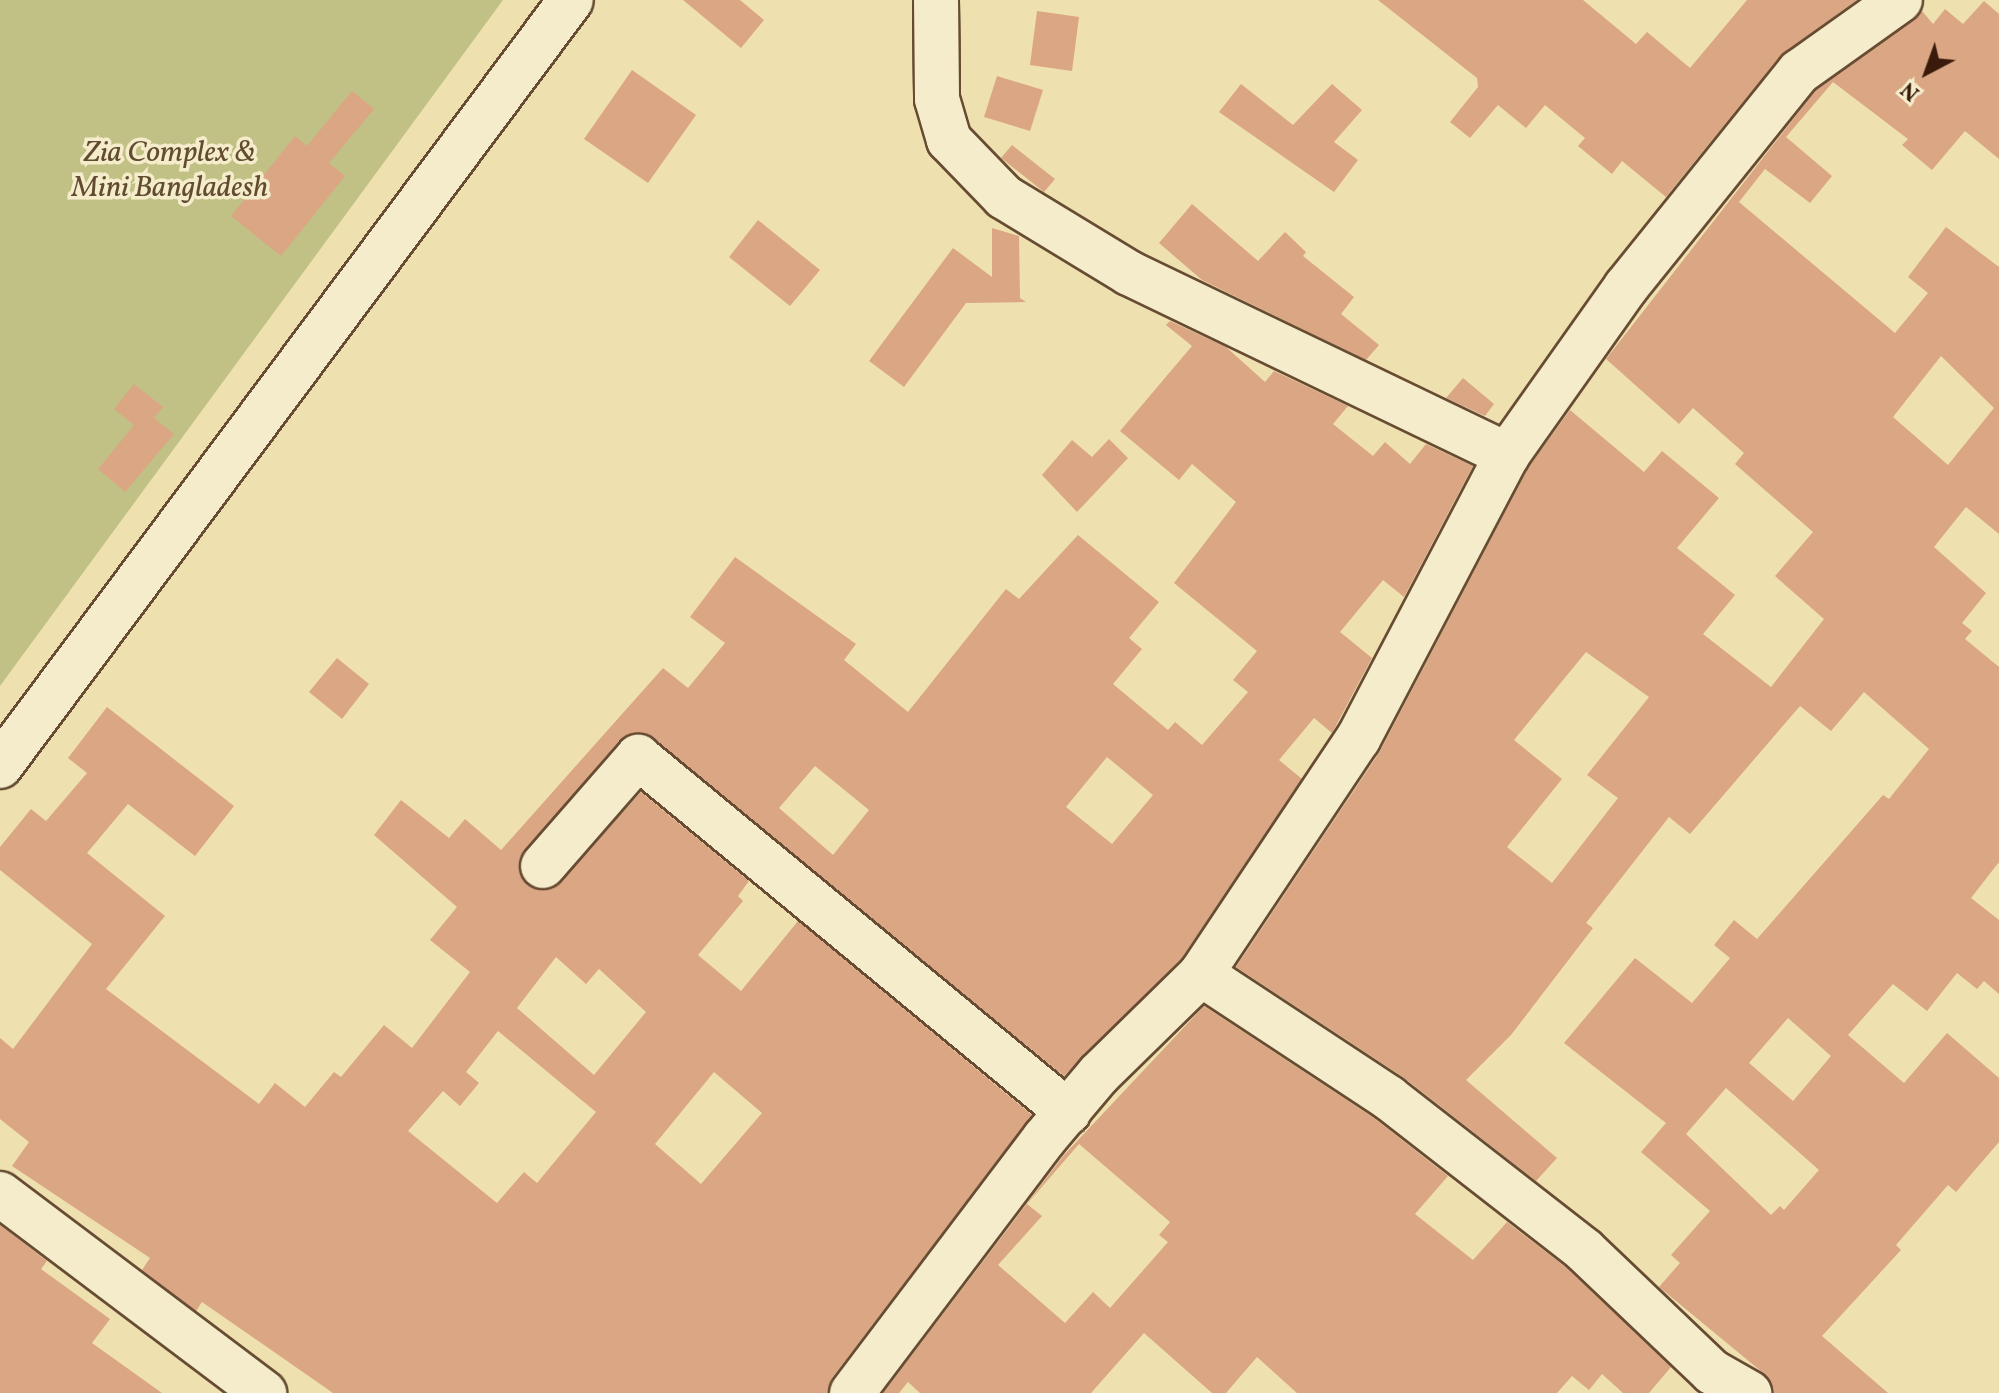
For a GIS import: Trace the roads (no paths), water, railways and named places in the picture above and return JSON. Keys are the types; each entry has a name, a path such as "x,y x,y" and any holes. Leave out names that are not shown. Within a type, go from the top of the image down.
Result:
{"street":[{"path":"0,766 571,0"},
{"path":"936,0 937,99 949,140 1004,197 1129,273 1507,455"},
{"path":"852,1393 1068,1112 1201,974 1358,739 1507,455 1626,287 1799,72 1900,0"},
{"path":"543,866 638,757 1068,1112"},
{"path":"1201,974 1389,1098 1584,1250 1712,1372 1749,1393"},
{"path":"0,1194 264,1393"}],"park label":[{"name":"Zia Complex & Mini Bangladesh","path":"170,170"}]}
